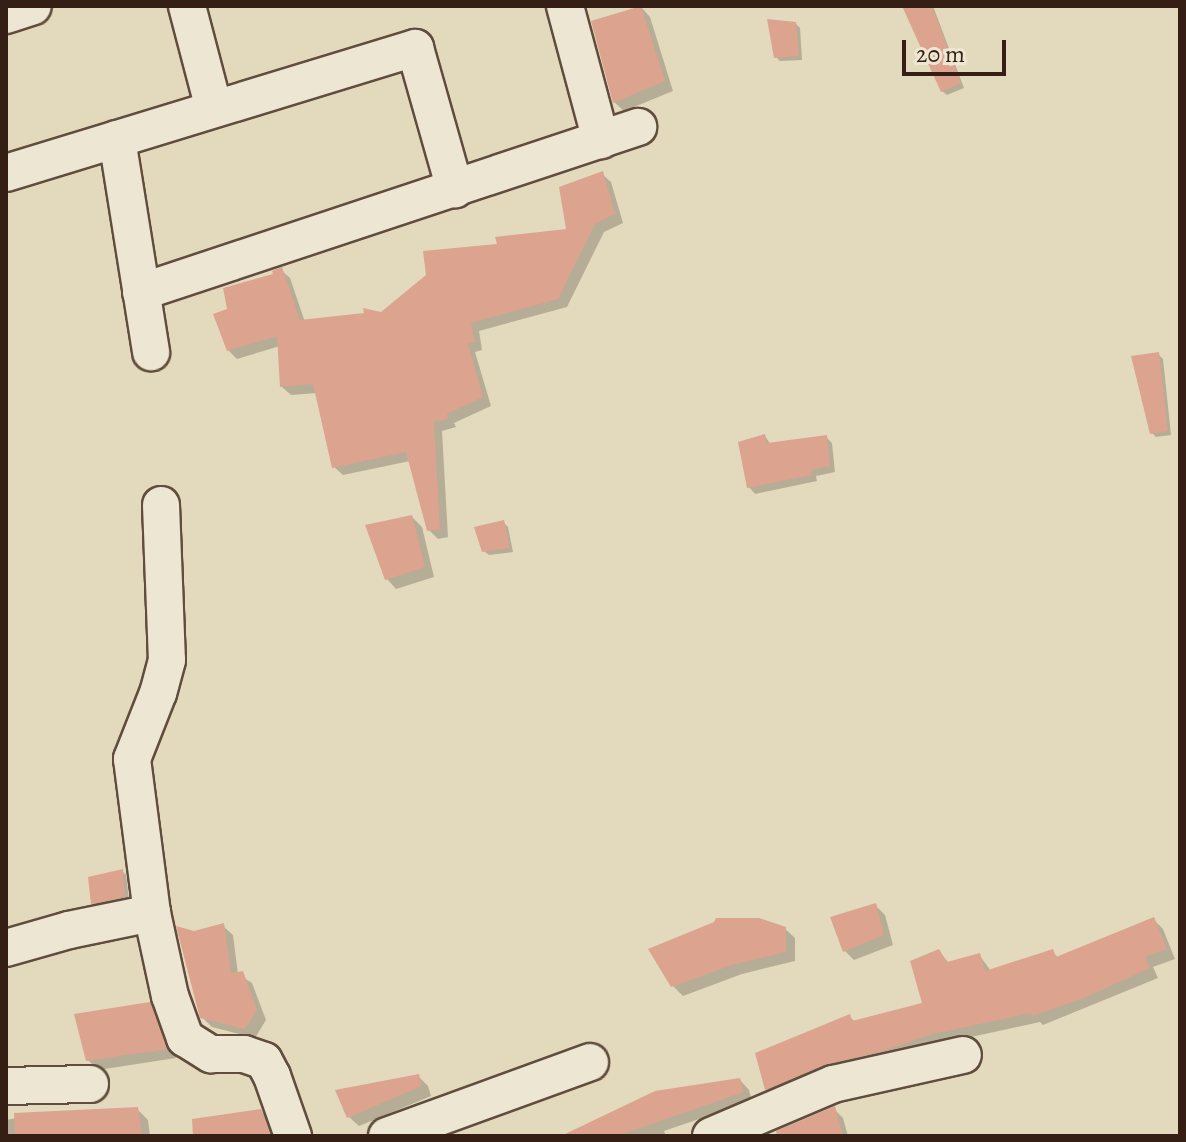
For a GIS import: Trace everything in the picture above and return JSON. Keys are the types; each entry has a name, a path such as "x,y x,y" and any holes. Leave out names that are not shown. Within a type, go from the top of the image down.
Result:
{"street":[{"path":"6,15 33,6"},
{"path":"187,6 214,109"},
{"path":"565,6 601,140"},
{"path":"6,173 415,48 455,189"},
{"path":"141,292 638,127"},
{"path":"117,139 151,352"},
{"path":"161,505 167,660 158,693 132,759 152,913 170,996 185,1038 211,1054 244,1054 264,1061 293,1136"},
{"path":"6,948 69,930 152,913"},
{"path":"711,1136 833,1084 963,1055"},
{"path":"387,1136 590,1062"},
{"path":"6,1086 90,1084"}],"building":[{"path":"641,6 665,81 613,103 591,21"},
{"path":"902,6 932,6 961,83 941,92"},
{"path":"767,19 796,22 799,56 774,58"},
{"path":"603,171 615,214 595,224 558,299 471,323 475,342 468,344 483,397 447,414 448,419 434,422 440,529 427,531 406,452 332,468 313,384 280,387 277,336 227,351 213,314 227,309 223,288 273,274 272,271 282,267 300,320 364,313 363,308 381,312 426,275 423,251 497,244 495,237 566,229 559,187"},
{"path":"1159,352 1168,431 1150,434 1131,356"},
{"path":"765,434 767,443 827,435 830,466 811,470 812,475 747,488 738,442"},
{"path":"412,515 425,567 385,580 365,525"},
{"path":"504,520 510,548 482,552 474,527"},
{"path":"123,869 125,897 91,904 88,877"},
{"path":"876,903 884,935 843,952 830,917"},
{"path":"1154,917 1167,949 1145,957 1150,968 1084,998 1032,1016 1031,1013 933,1034 883,1051 828,1064 765,1090 755,1053 850,1014 852,1021 922,1003 910,961 939,949 947,962 980,953 985,971 1053,949 1056,957"},
{"path":"716,918 759,918 786,927 786,952 732,965 671,987 648,949 714,922"},
{"path":"224,923 231,973 243,971 257,1010 245,1029 200,1018 176,926 194,931"},
{"path":"150,1002 168,1049 86,1061 74,1014"},
{"path":"419,1074 422,1086 347,1118 335,1090"},
{"path":"740,1078 744,1092 617,1136 563,1135 655,1091"},
{"path":"835,1106 843,1136 777,1136 776,1131"},
{"path":"138,1107 142,1136 15,1136 14,1113"},
{"path":"261,1109 271,1136 193,1136 192,1119"}]}
